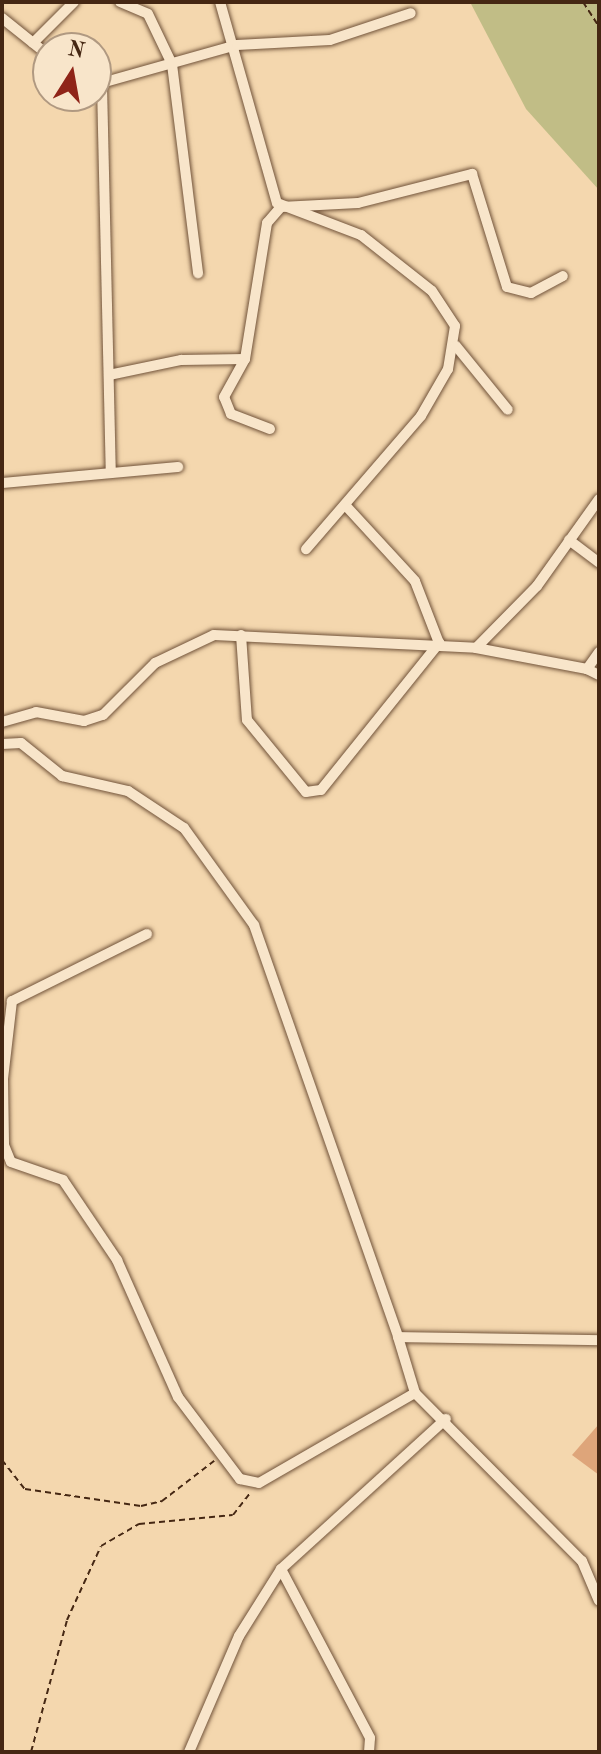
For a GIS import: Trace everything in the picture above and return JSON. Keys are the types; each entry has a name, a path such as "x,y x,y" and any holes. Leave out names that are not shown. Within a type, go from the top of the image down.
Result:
{"street":[{"path":"44,32 74,2"},
{"path":"120,2 148,14 172,64 198,273"},
{"path":"220,2 237,45 281,207"},
{"path":"112,81 237,45 330,40 411,13"},
{"path":"2,18 32,42"},
{"path":"100,112 111,473"},
{"path":"270,429 225,407 245,359 267,223 281,207 358,203 472,174 507,287 531,293 563,276"},
{"path":"281,207 350,229 400,265 446,307 456,346 508,410"},
{"path":"306,549 347,507 421,416 456,346"},
{"path":"109,375 181,360 245,359"},
{"path":"2,483 178,467"},
{"path":"476,648 537,586 599,499"},
{"path":"347,507 415,581 439,643"},
{"path":"569,540 599,563"},
{"path":"2,722 36,712 84,721 103,715 155,663 214,635 439,643 587,669 599,675"},
{"path":"241,635 247,720 313,793 327,786 439,643"},
{"path":"587,669 599,652"},
{"path":"2,744 21,743 62,776 128,791 184,828 254,925 415,1393 446,1419 582,1561 599,1601"},
{"path":"147,934 12,1001 4,1145 18,1168 63,1180 117,1260 178,1397 218,1456 252,1483 415,1393"},
{"path":"398,1337 599,1340"},
{"path":"189,1752 239,1636 281,1569 446,1419"},
{"path":"281,1569 370,1738 369,1752"}],"path":[{"path":"583,2 599,27"},
{"path":"2,1460 25,1489 141,1506 193,1481 218,1456"},
{"path":"31,1752 67,1620 101,1546 139,1524 233,1515 244,1508 252,1483"}],"shaded area":[{"path":"470,2 599,2 599,190 526,109"}],"building":[{"path":"599,1424 599,1475 572,1455"}]}
